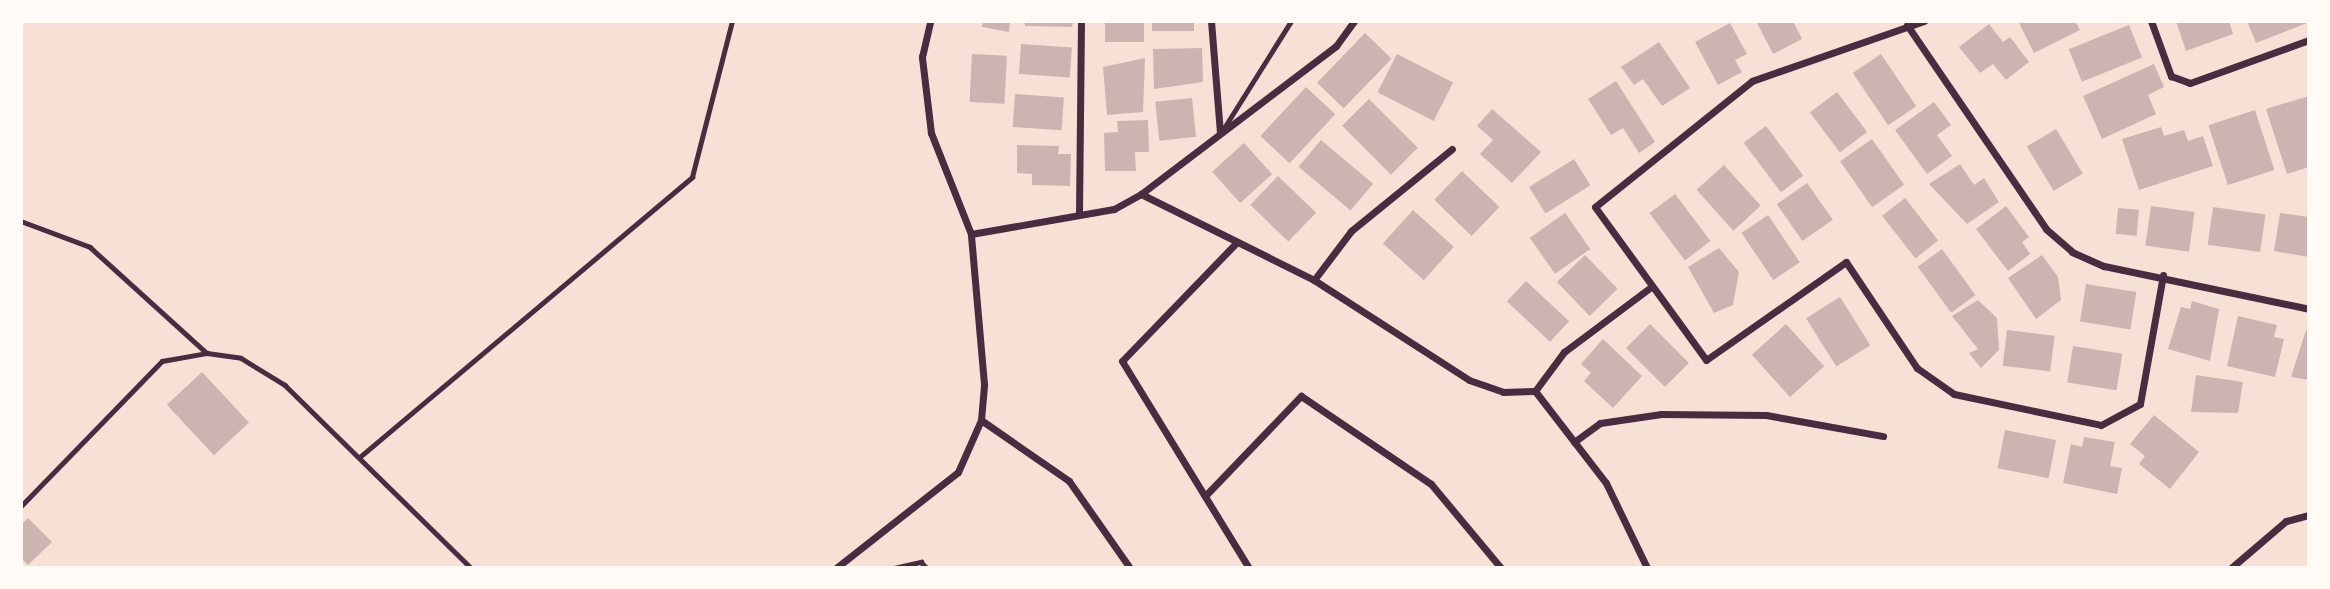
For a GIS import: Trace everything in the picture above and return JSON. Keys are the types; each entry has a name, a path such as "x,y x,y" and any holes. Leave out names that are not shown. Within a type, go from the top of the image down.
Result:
{"street":[{"path":"836,568 958,472 981,420 984,384 971,234 931,133 922,57 930,21"},
{"path":"1079,213 1081,21"},
{"path":"1211,21 1220,133"},
{"path":"971,234 1114,209 1141,194 1336,46 1354,21"},
{"path":"1924,21 1752,81 1595,208 1706,360 1846,262 1917,368 1954,394 2101,425 2140,404 2162,275"},
{"path":"2151,21 2171,76 2190,83 2309,40"},
{"path":"1907,25 2046,229 2072,252 2104,266 2162,275 2309,309"},
{"path":"1314,280 1351,231 1452,149"},
{"path":"1141,194 1314,280 1469,380 1503,392 1535,391"},
{"path":"1237,242 1122,361 1249,568"},
{"path":"1535,391 1564,352 1651,287"},
{"path":"1535,391 1606,483 1647,568"},
{"path":"1205,496 1301,396 1431,484 1501,568"},
{"path":"1574,442 1600,423 1661,414 1766,415 1883,436"},
{"path":"981,420 1069,481 1130,568"},
{"path":"2231,568 2241,564 2286,521 2309,515"}],"lane":[{"path":"1220,133 1291,21"}],"path":[{"path":"361,456 692,177 732,21"},
{"path":"21,220 90,247 206,353"},
{"path":"21,506 162,361 206,353 241,359 285,385 361,456 471,568"},
{"path":"894,568 920,562 927,568"}],"building":[{"path":"983,21 1010,21 1009,32 982,27"},
{"path":"1025,21 1073,21 1072,27 1025,26"},
{"path":"1105,21 1144,21 1144,42 1105,42"},
{"path":"1152,21 1194,21 1194,31 1152,31"},
{"path":"1756,21 1793,21 1802,39 1773,54"},
{"path":"2018,21 2075,21 2080,30 2034,53"},
{"path":"2176,21 2229,21 2233,34 2186,51"},
{"path":"2247,21 2306,21 2307,23 2256,43"},
{"path":"1730,23 1747,54 1735,60 1742,72 1718,85 1695,42"},
{"path":"1989,24 2003,42 2010,37 2029,62 2006,80 1993,64 1980,73 1959,47"},
{"path":"2129,25 2142,57 2082,82 2069,49"},
{"path":"1365,33 1392,59 1344,108 1317,83"},
{"path":"1659,42 1690,88 1662,106 1643,79 1634,85 1621,67"},
{"path":"1021,44 1072,48 1070,77 1019,74"},
{"path":"1202,48 1203,82 1154,89 1153,49"},
{"path":"972,54 1007,56 1004,104 969,102"},
{"path":"1397,54 1453,83 1434,121 1377,92"},
{"path":"1881,54 1916,106 1888,125 1853,73"},
{"path":"1145,58 1143,112 1107,115 1103,67"},
{"path":"2154,64 2164,87 2148,95 2156,114 2102,139 2083,96"},
{"path":"1616,81 1655,142 1639,153 1623,128 1611,135 1588,99"},
{"path":"1306,87 1335,114 1290,163 1260,136"},
{"path":"1837,92 1867,132 1840,152 1810,112"},
{"path":"1015,94 1064,97 1062,130 1013,127"},
{"path":"2309,96 2309,167 2287,174 2266,109"},
{"path":"1192,98 1196,137 1159,141 1155,102"},
{"path":"1369,99 1418,148 1391,175 1342,126"},
{"path":"1934,102 1951,125 1937,135 1952,156 1927,174 1895,130"},
{"path":"1492,109 1541,152 1512,183 1480,154 1493,140 1477,126"},
{"path":"2255,110 2274,170 2228,185 2208,125"},
{"path":"1148,120 1149,152 1135,152 1136,171 1105,171 1104,133 1118,132 1117,121"},
{"path":"1766,126 1803,176 1781,192 1744,143"},
{"path":"2161,127 2164,136 2184,130 2188,141 2203,136 2213,166 2139,190 2122,139"},
{"path":"2056,129 2083,174 2054,191 2027,147"},
{"path":"1872,139 1904,185 1872,207 1840,161"},
{"path":"1321,140 1373,184 1351,211 1299,167"},
{"path":"1244,143 1272,174 1240,203 1212,172"},
{"path":"1017,145 1059,146 1058,154 1071,154 1070,186 1032,185 1032,174 1017,173"},
{"path":"1574,159 1590,185 1545,213 1529,187"},
{"path":"1960,164 1974,185 1984,178 1999,202 1967,224 1929,184"},
{"path":"1724,165 1761,206 1733,231 1697,190"},
{"path":"1462,171 1499,207 1472,236 1434,200"},
{"path":"1278,176 1316,213 1288,242 1250,205"},
{"path":"1807,183 1833,220 1803,241 1777,204"},
{"path":"1675,194 1711,241 1685,260 1649,213"},
{"path":"1905,198 1938,241 1915,258 1882,216"},
{"path":"2006,206 2029,237 2022,242 2030,254 2008,271 1976,229"},
{"path":"2151,206 2195,212 2189,252 2145,246"},
{"path":"2213,207 2265,214 2260,252 2208,245"},
{"path":"2118,208 2139,210 2137,236 2116,234"},
{"path":"1413,210 1454,247 1424,280 1383,243"},
{"path":"1565,213 1590,249 1555,274 1530,238"},
{"path":"2280,213 2309,217 2309,257 2274,251"},
{"path":"1768,215 1800,262 1773,280 1741,233"},
{"path":"1719,248 1739,272 1733,305 1714,313 1688,267"},
{"path":"1942,249 1976,295 1951,313 1918,267"},
{"path":"1585,255 1618,289 1590,316 1557,282"},
{"path":"2042,255 2058,277 2061,300 2036,319 2008,278"},
{"path":"1526,281 1569,321 1550,342 1507,301"},
{"path":"2086,284 2136,292 2130,330 2080,322"},
{"path":"1840,297 1870,345 1836,367 1806,318"},
{"path":"1978,300 1997,318 1999,350 1981,368 1969,353 1978,349 1952,316"},
{"path":"2192,301 2219,309 2210,361 2168,349 2181,307 2190,309"},
{"path":"2238,316 2277,325 2274,337 2284,339 2275,377 2227,366"},
{"path":"1650,324 1689,363 1665,387 1626,348"},
{"path":"1786,324 1824,366 1790,397 1752,355"},
{"path":"2007,330 2055,336 2050,372 2003,366"},
{"path":"2306,330 2309,330 2309,380 2291,377"},
{"path":"1603,339 1642,376 1613,408 1584,381 1591,373 1581,364"},
{"path":"2073,346 2122,354 2117,390 2067,383"},
{"path":"202,372 249,422 214,455 167,405"},
{"path":"2196,375 2243,382 2238,413 2191,412"},
{"path":"2154,415 2199,452 2170,489 2139,464 2145,456 2130,444"},
{"path":"2005,430 2056,440 2049,478 1998,468"},
{"path":"2084,437 2115,442 2110,466 2122,468 2117,494 2063,483 2071,444 2082,447"},
{"path":"28,518 52,542 28,565 21,558 21,525"}]}
